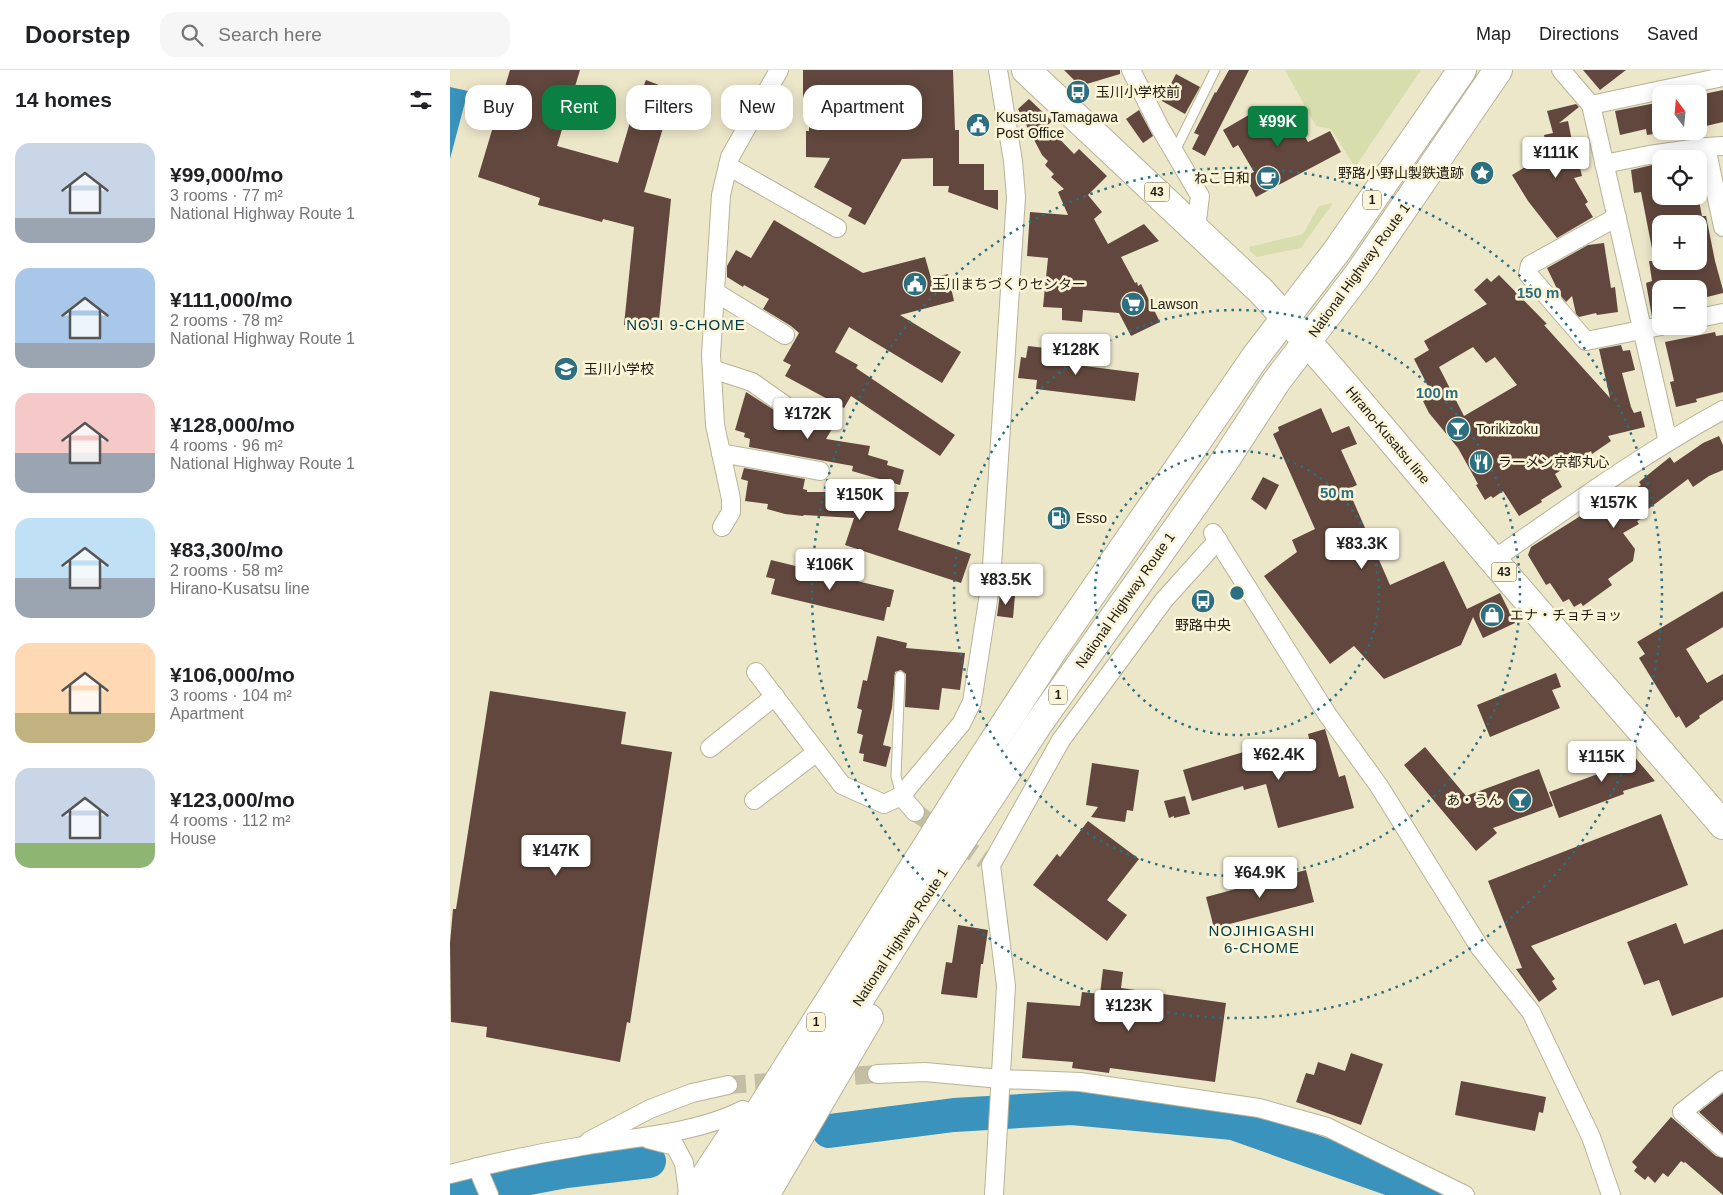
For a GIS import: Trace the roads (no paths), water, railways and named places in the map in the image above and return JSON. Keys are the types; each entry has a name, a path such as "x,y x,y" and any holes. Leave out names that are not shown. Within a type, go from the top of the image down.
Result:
{"main road":[{"name":"Hirano-Kusatsu line","path":"1026,70 1261,291 1308,341 1493,560 1723,825"},
{"name":"National Highway Route 1","path":"740,1195 899,914 1053,650 1256,356 1336,252 1462,70"},
{"name":"National Highway Route 1","path":"695,1194 744,1123 1039,723 1222,465 1276,382 1360,272 1498,70"},
{"path":"765,1195 864,1029 912,936 899,914"}],"street":[{"path":"722,527 731,512 731,499 715,425 711,355 721,195 730,157 779,70"},
{"path":"756,672 842,785 884,804 901,796 961,724 972,702 991,581 1016,197 1014,161 998,70"},
{"path":"1131,70 1147,104 1200,196 1196,229"},
{"path":"1561,70 1591,105 1618,216 1668,442"},
{"path":"1591,105 1718,78"},
{"path":"1604,164 1649,155 1714,146 1723,227"},
{"path":"728,166 837,228"},
{"path":"1618,216 1530,265 1528,274 1586,341 1652,328"},
{"path":"715,292 785,335"},
{"path":"1707,316 1723,313"},
{"path":"712,369 752,382 800,416"},
{"path":"1493,560 1608,480 1723,410"},
{"path":"721,453 820,471"},
{"path":"994,1195 1006,986 987,863 1061,740 1164,600 1215,537 1327,714 1379,786 1480,948 1531,1012 1591,1137 1611,1195"},
{"path":"710,748 775,696"},
{"path":"1039,723 1061,740"},
{"path":"754,800 817,752"},
{"path":"901,796 915,812"},
{"path":"877,1074 925,1072 1000,1079 1080,1082 1258,1108 1327,1128 1465,1195"},
{"path":"1723,1080 1682,1112 1723,1148"},
{"path":"578,1146 650,1109 692,1093 728,1085"},
{"path":"450,1174 578,1146 643,1138 722,1120 744,1123"},
{"path":"643,1138 675,1146 684,1163 695,1194"},
{"path":"477,1167 489,1195"}],"lane":[{"path":"1174,153 1215,70"},
{"path":"900,676 896,776 901,796"}],"water":[{"path":"450,87 465,90 465,102 450,159"}],"waterway":[{"path":"829,1131 954,1115 1072,1108 1233,1123 1408,1185 1430,1195"},
{"path":"450,1193 566,1171 649,1161"}],"tunnel":[{"path":"915,812 984,860"},
{"path":"828,1078 877,1074"},
{"path":"728,1085 784,1081"}],"place":[{"name":"玉川小学校前","path":"1078,92"},
{"name":"Kusatsu Tamagawa Post Office","path":"978,125"},
{"name":"野路小野山製鉄遺跡","path":"1482,173"},
{"name":"ねこ日和","path":"1268,178"},
{"name":"玉川まちづくりセンター","path":"915,284"},
{"name":"Lawson","path":"1133,304"},
{"name":"玉川小学校","path":"566,369"},
{"name":"Torikizoku","path":"1458,429"},
{"name":"ラーメン京都丸心","path":"1481,462"},
{"name":"Esso","path":"1059,518"},
{"name":"野路中央","path":"1203,601"},
{"name":"エナ・チョチョッ","path":"1492,615"},
{"name":"あ・うん","path":"1520,800"}],"district":[{"name":"NOJI 9-CHOME","path":"686,324"},
{"name":"NOJIHIGASHI 6-CHOME","path":"1262,938"}]}
